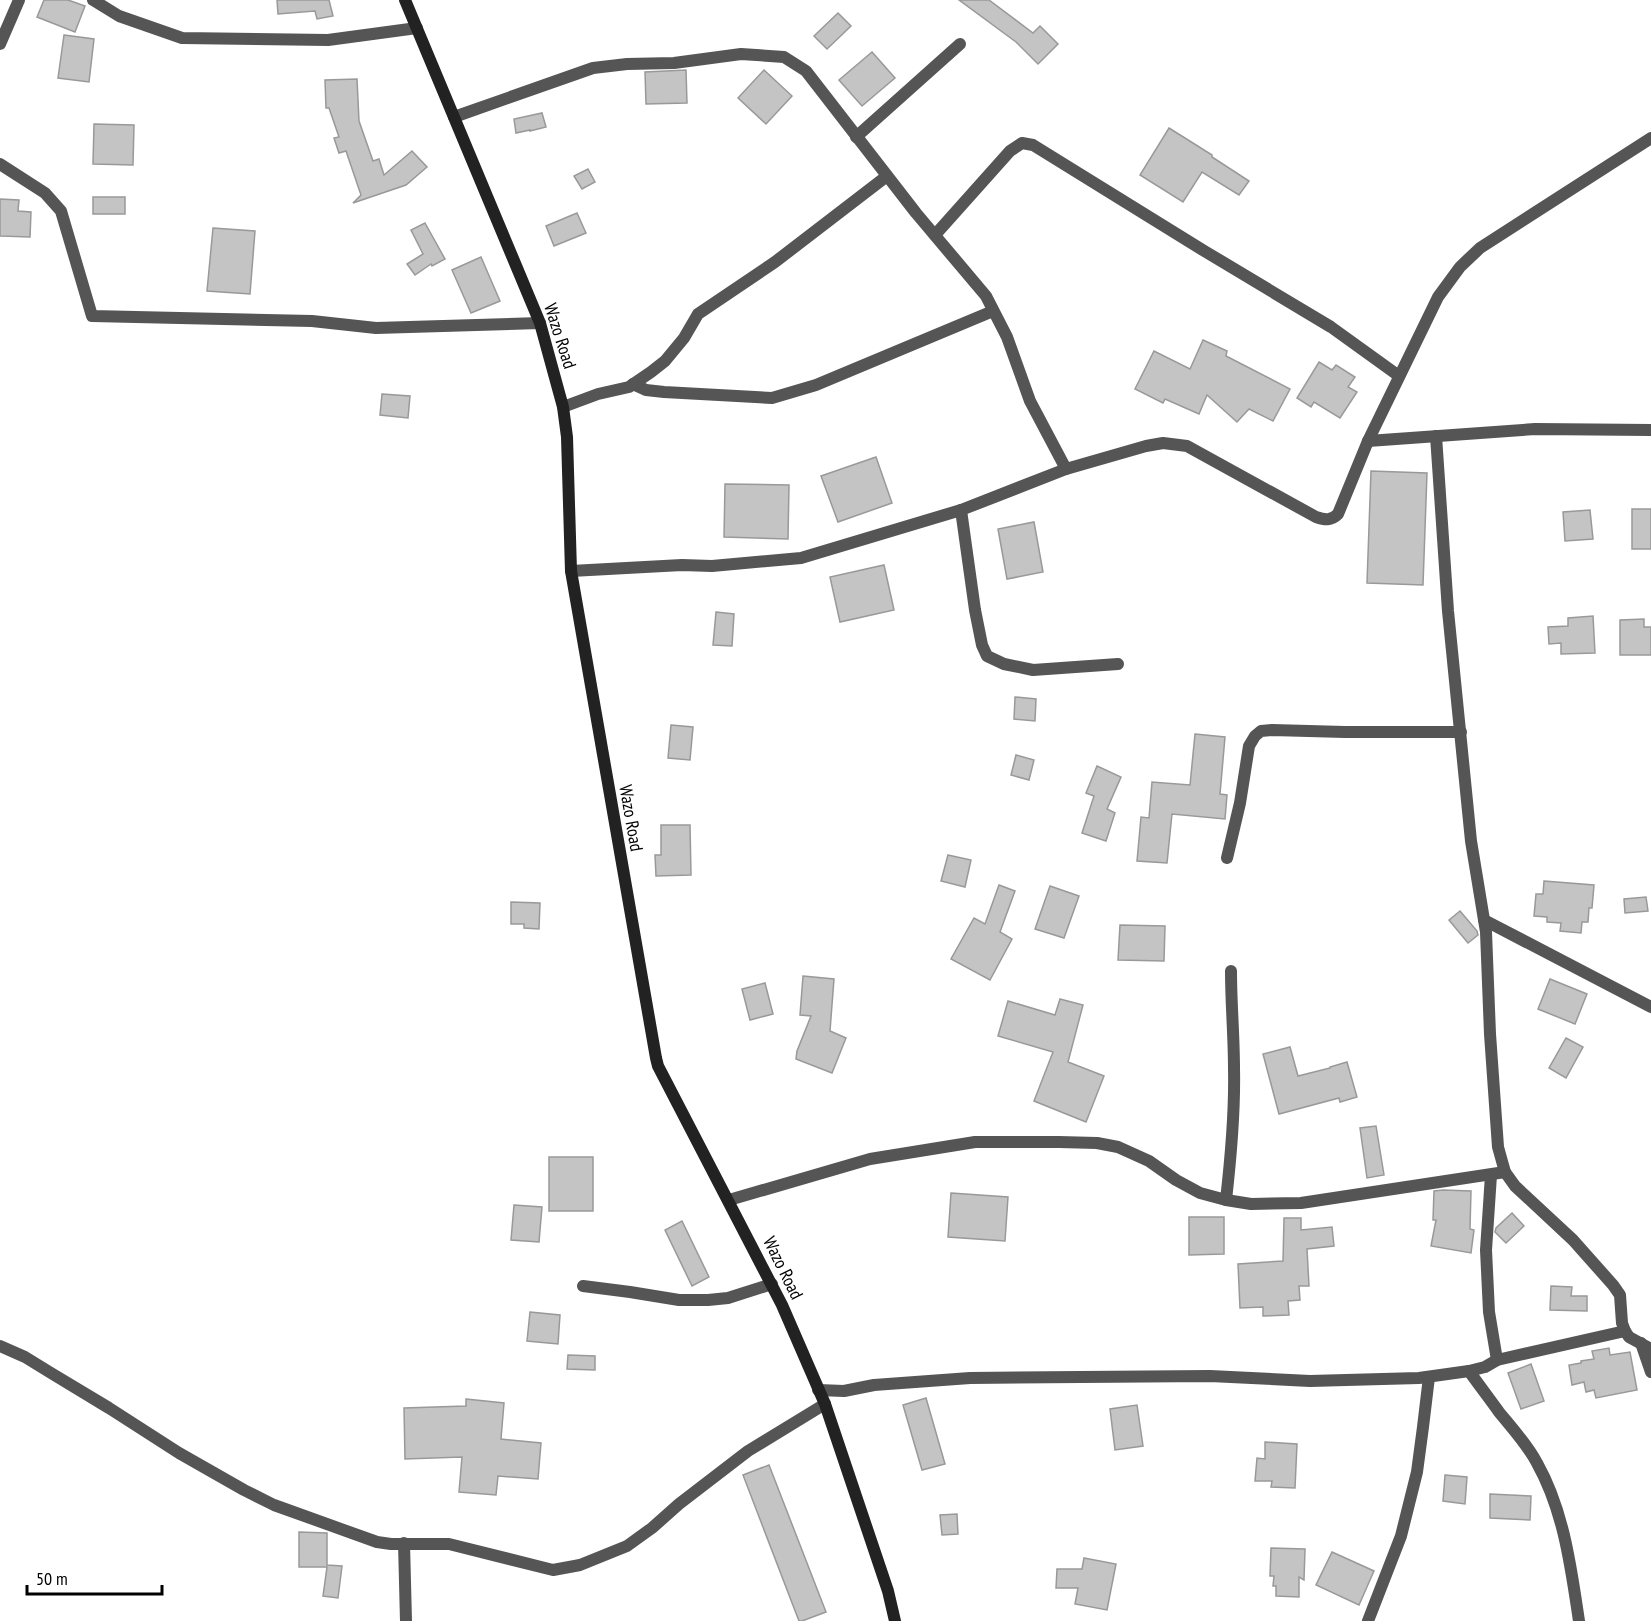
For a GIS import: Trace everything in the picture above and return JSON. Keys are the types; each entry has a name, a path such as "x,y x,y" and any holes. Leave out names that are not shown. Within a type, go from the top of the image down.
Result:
{"main road":[{"name":"Wazo Road","path":"405,0 540,323 563,407 567,437 572,572 653,1049 658,1066 772,1284 825,1404 888,1591 895,1621"}],"street":[{"path":"0,44 19,0"},
{"path":"93,0 119,16 182,38 328,40 417,28"},
{"path":"856,137 960,44"},
{"path":"454,117 593,68 627,64 674,63 741,54 784,57 806,71 934,235 986,296 1006,337 1030,401 1066,469"},
{"path":"572,572 682,565 712,566 801,558 961,510 1066,469 1163,443 1187,446 1316,517 1331,519 1338,514 1368,441 1438,297 1460,267 1480,248 1651,138"},
{"path":"934,235 1010,151 1022,143 1033,145 1331,327 1399,376"},
{"path":"0,164 45,193 61,211 92,316 312,321 376,328 540,323"},
{"path":"563,407 598,394 629,387 665,361 684,338 698,314 775,262 887,176"},
{"path":"633,384 646,390 664,392 772,398 816,385 993,311"},
{"path":"1368,441 1535,429 1651,430"},
{"path":"1436,436 1446,588 1471,841 1486,932 1498,1147 1505,1172 1515,1186 1573,1240 1620,1295 1622,1323 1625,1331 1629,1337 1646,1346 1651,1372"},
{"path":"961,510 975,610 982,645 987,656 1004,664 1033,670 1118,664"},
{"path":"1227,858 1240,803 1249,747 1261,731 1272,729 1345,732 1461,732"},
{"path":"1484,920 1651,1007"},
{"path":"1226,1200 1233,1140 1234,1070 1231,971"},
{"path":"729,1200 870,1159 975,1142 1097,1143 1118,1148 1149,1161 1200,1193 1251,1204 1301,1203 1505,1172"},
{"path":"1491,1174 1486,1250 1489,1312 1497,1360"},
{"path":"583,1287 679,1300 708,1300 728,1298 772,1284"},
{"path":"818,1390 844,1391 874,1385 970,1378 1210,1376 1310,1381 1429,1377 1469,1371 1485,1367 1497,1360 1625,1331"},
{"path":"0,1346 25,1357 179,1453 274,1505 367,1539 390,1544 449,1544 553,1570 580,1565 627,1546 748,1451 825,1404"},
{"path":"1469,1371 1498,1411 1527,1445 1551,1492 1570,1561 1579,1621"},
{"path":"1368,1621 1404,1526 1417,1472 1429,1377"},
{"path":"404,1543 406,1621"}],"building":[{"path":"44,0 68,0 85,6 75,32 37,17"},
{"path":"277,0 329,0 333,16 317,19 315,11 278,14"},
{"path":"959,0 989,0 1033,33 1040,26 1058,44 1038,64 1016,42"},
{"path":"838,13 851,26 827,49 814,36"},
{"path":"64,35 94,39 89,82 58,78"},
{"path":"872,52 895,78 862,106 839,80"},
{"path":"686,70 687,103 646,104 645,72"},
{"path":"764,70 792,96 766,124 738,98"},
{"path":"357,79 359,121 373,161 379,159 384,175 412,151 427,167 406,185 353,203 361,195 346,151 339,153 334,138 339,137 329,108 326,108 325,80"},
{"path":"542,113 546,127 516,133 514,119"},
{"path":"94,124 134,125 133,165 93,164"},
{"path":"1169,128 1249,181 1239,195 1202,172 1183,202 1140,175"},
{"path":"588,169 595,182 582,189 574,176"},
{"path":"93,197 125,197 125,214 93,214"},
{"path":"0,199 19,200 18,211 31,212 30,237 0,236"},
{"path":"577,213 586,233 554,246 546,226"},
{"path":"425,223 445,259 432,266 431,264 415,275 407,264 423,254 411,230"},
{"path":"213,228 255,231 250,294 207,291"},
{"path":"481,257 500,301 471,313 452,270"},
{"path":"1203,340 1227,351 1226,356 1290,389 1273,421 1249,409 1237,422 1207,395 1199,414 1165,399 1163,403 1135,389 1154,351 1190,369"},
{"path":"1319,362 1332,370 1336,365 1355,377 1348,387 1357,392 1340,418 1314,402 1311,407 1297,398"},
{"path":"382,394 410,396 408,418 380,415"},
{"path":"876,457 892,503 838,522 821,476"},
{"path":"1371,471 1427,473 1423,585 1367,583"},
{"path":"725,484 789,485 788,539 724,537"},
{"path":"1632,509 1651,509 1651,549 1632,549"},
{"path":"1590,510 1593,539 1565,541 1563,512"},
{"path":"1034,522 1043,572 1007,579 998,529"},
{"path":"884,565 894,610 840,622 830,577"},
{"path":"716,612 734,614 732,646 713,645"},
{"path":"1593,616 1595,653 1561,654 1561,643 1549,644 1548,627 1568,626 1568,618"},
{"path":"1644,619 1644,627 1651,627 1651,655 1620,655 1620,620"},
{"path":"1015,697 1036,699 1035,721 1014,719"},
{"path":"671,725 693,727 690,760 668,758"},
{"path":"1195,734 1225,737 1220,794 1227,795 1225,819 1172,814 1167,863 1137,861 1141,817 1149,818 1152,782 1190,785"},
{"path":"1016,755 1034,760 1029,780 1011,775"},
{"path":"1097,766 1121,777 1107,809 1115,813 1106,841 1082,833 1094,796 1086,793"},
{"path":"661,825 690,825 691,875 656,876 655,855 661,855"},
{"path":"948,855 971,860 965,887 941,881"},
{"path":"1544,881 1594,885 1592,908 1589,908 1588,922 1582,922 1581,933 1560,931 1561,923 1547,922 1547,917 1534,916 1536,894 1543,894"},
{"path":"999,885 1015,891 1000,932 1012,939 990,980 951,959 974,918 985,924"},
{"path":"1050,886 1079,896 1064,938 1035,929"},
{"path":"1646,897 1648,911 1625,913 1624,899"},
{"path":"511,902 540,903 539,929 524,928 524,924 511,924"},
{"path":"1460,911 1478,935 1468,943 1449,920"},
{"path":"1120,925 1165,926 1164,961 1118,960"},
{"path":"803,976 834,979 830,1031 846,1038 832,1073 796,1059 811,1016 800,1015"},
{"path":"1550,979 1587,994 1575,1024 1538,1009"},
{"path":"765,983 773,1014 750,1020 742,989"},
{"path":"1060,999 1083,1005 1068,1062 1104,1076 1086,1122 1034,1101 1053,1052 998,1036 1008,1001 1055,1015"},
{"path":"1566,1038 1583,1047 1566,1078 1549,1068"},
{"path":"1290,1047 1298,1076 1347,1062 1357,1097 1340,1102 1339,1098 1279,1114 1263,1054"},
{"path":"1376,1126 1384,1175 1367,1178 1360,1128"},
{"path":"549,1157 593,1157 593,1211 549,1211"},
{"path":"1434,1191 1471,1191 1470,1229 1474,1230 1471,1253 1431,1246 1436,1220 1433,1220"},
{"path":"951,1193 1008,1197 1005,1241 948,1237"},
{"path":"514,1205 542,1207 539,1242 511,1240"},
{"path":"1512,1213 1524,1226 1506,1243 1495,1232 1496,1228"},
{"path":"1189,1217 1224,1217 1224,1254 1189,1255"},
{"path":"1284,1218 1301,1218 1301,1230 1332,1227 1334,1246 1307,1249 1309,1286 1299,1286 1300,1300 1288,1301 1289,1315 1263,1316 1263,1307 1240,1308 1238,1264 1283,1261"},
{"path":"682,1221 709,1277 692,1286 665,1230"},
{"path":"1551,1286 1572,1287 1571,1296 1587,1296 1587,1311 1550,1310"},
{"path":"530,1312 560,1315 558,1344 527,1341"},
{"path":"1609,1348 1610,1355 1630,1352 1637,1390 1596,1398 1594,1390 1586,1392 1584,1382 1572,1385 1569,1365 1594,1359 1592,1351"},
{"path":"568,1355 595,1356 595,1370 567,1369"},
{"path":"1531,1364 1544,1401 1521,1409 1508,1373"},
{"path":"926,1398 945,1464 922,1470 903,1405"},
{"path":"466,1399 504,1403 501,1439 541,1443 538,1479 498,1476 496,1495 459,1492 462,1457 405,1459 404,1408 466,1406"},
{"path":"1137,1405 1143,1446 1115,1450 1110,1409"},
{"path":"1265,1442 1297,1444 1295,1488 1271,1487 1272,1481 1255,1481 1257,1458 1265,1459"},
{"path":"769,1465 826,1612 802,1621 799,1621 743,1475"},
{"path":"1445,1475 1467,1477 1465,1504 1443,1501"},
{"path":"1490,1494 1531,1496 1530,1520 1490,1518"},
{"path":"957,1514 958,1534 942,1535 940,1515"},
{"path":"299,1532 327,1533 327,1565 342,1566 338,1598 323,1596 327,1567 299,1567"},
{"path":"1271,1548 1305,1549 1304,1580 1299,1577 1299,1597 1276,1596 1276,1586 1273,1586 1274,1576 1270,1576"},
{"path":"1332,1552 1374,1571 1359,1605 1316,1585"},
{"path":"1084,1558 1116,1564 1107,1610 1075,1604 1078,1588 1056,1588 1057,1569 1082,1569"}]}
